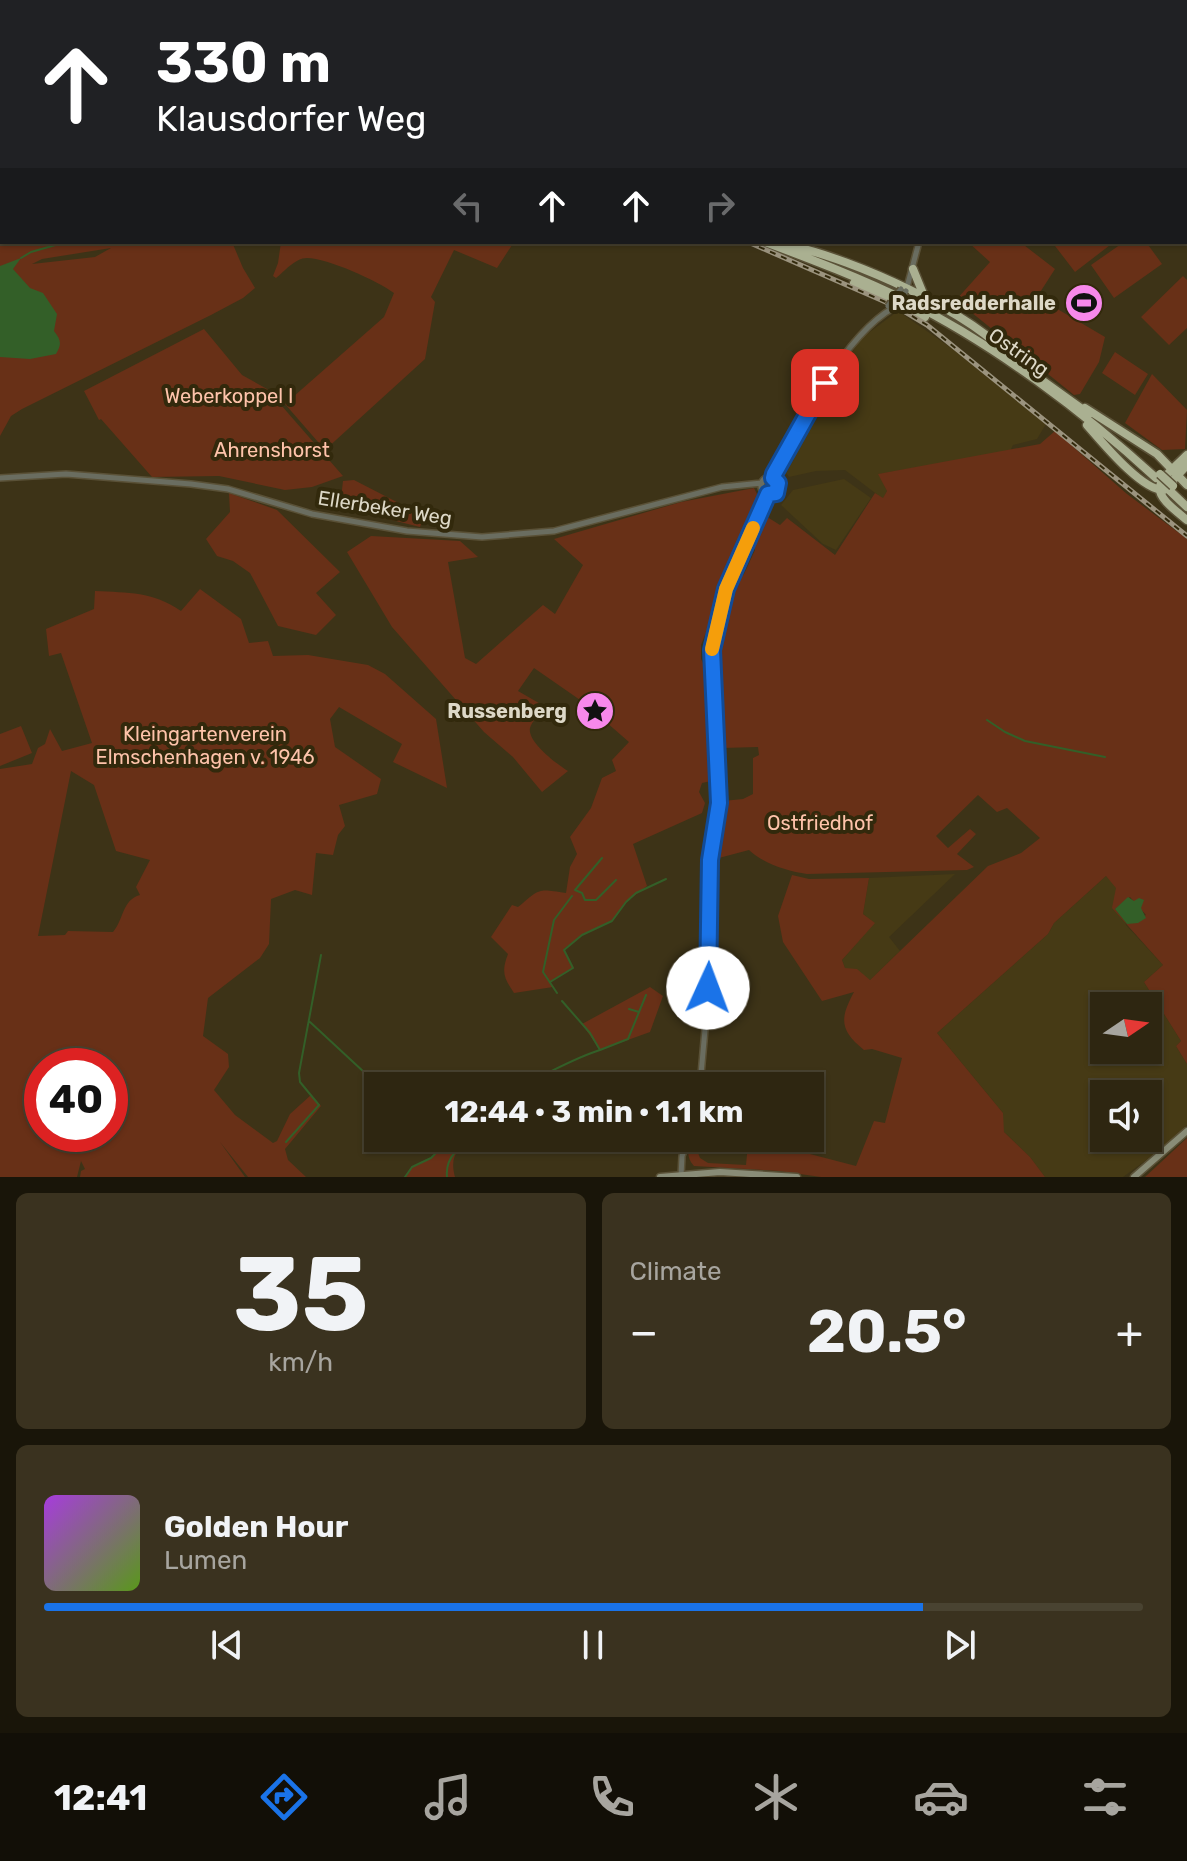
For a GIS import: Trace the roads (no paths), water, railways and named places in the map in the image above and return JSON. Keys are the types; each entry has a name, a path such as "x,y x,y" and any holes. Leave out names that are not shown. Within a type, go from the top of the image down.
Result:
{"highway":[{"name":"Ostring","path":"772,244 908,301 1012,362 1070,400 1187,500"},
{"name":"Ostring","path":"783,244 792,250"},
{"path":"792,250 838,259 927,300 979,330 1012,362"},
{"path":"792,250 817,268 1012,362"},
{"path":"912,272 927,300"},
{"name":"Ostring","path":"1012,362 1158,476"},
{"path":"1070,400 1116,425 1157,454 1187,485"},
{"path":"1077,412 1120,461 1149,486 1159,490"},
{"path":"1157,454 1170,457 1187,454"},
{"path":"1175,472 1187,454"},
{"path":"1187,465 1161,481 1159,490 1163,499 1187,520"},
{"name":"Ostring","path":"1171,488 1187,507"}],"main road":[{"path":"1134,1177 1187,1131"},
{"path":"660,1177 752,1172 797,1177"}],"street":[{"path":"773,478 825,383 904,289 919,244"},
{"name":"Ellerbeker Weg","path":"0,478 66,474 191,484 238,491 312,514 407,531 482,537 554,531 722,487 762,483"},
{"path":"766,478 773,478 779,489 776,493 768,494 762,490 762,483 766,478"},
{"path":"701,1072 707,1007 710,860 719,803 712,650 726,589 768,494"},
{"path":"681,1176 684,1152"}],"waterway":[{"path":"21,258 59,244"},
{"path":"987,720 1025,741 1105,757"},
{"path":"602,858 575,890 582,893 585,900 596,900 616,880"},
{"path":"550,982 573,968 564,950 582,935 612,921 636,893 666,879"},
{"path":"557,993 543,972 554,920 572,896"},
{"path":"286,1142 319,1105 300,1082 299,1073 321,955"},
{"path":"600,1050 628,1039 646,995"},
{"path":"549,1072 600,1050 590,1033 562,1001"},
{"path":"629,1009 639,1012"},
{"path":"310,1022 364,1072"},
{"path":"405,1177 412,1167 437,1152"},
{"path":"447,1177 448,1164 455,1152"}],"railway":[{"path":"753,244 897,307 927,325 1187,536"}],"place":[{"name":"Radsredderhalle","path":"1084,303"},
{"name":"Russenberg","path":"595,711"}],"park label":[{"name":"Weberkoppel I","path":"229,396"},
{"name":"Ahrenshorst","path":"272,450"},
{"name":"Kleingartenverein Elmschenhagen v. 1946","path":"205,746"},
{"name":"Ostfriedhof","path":"820,823"}]}
